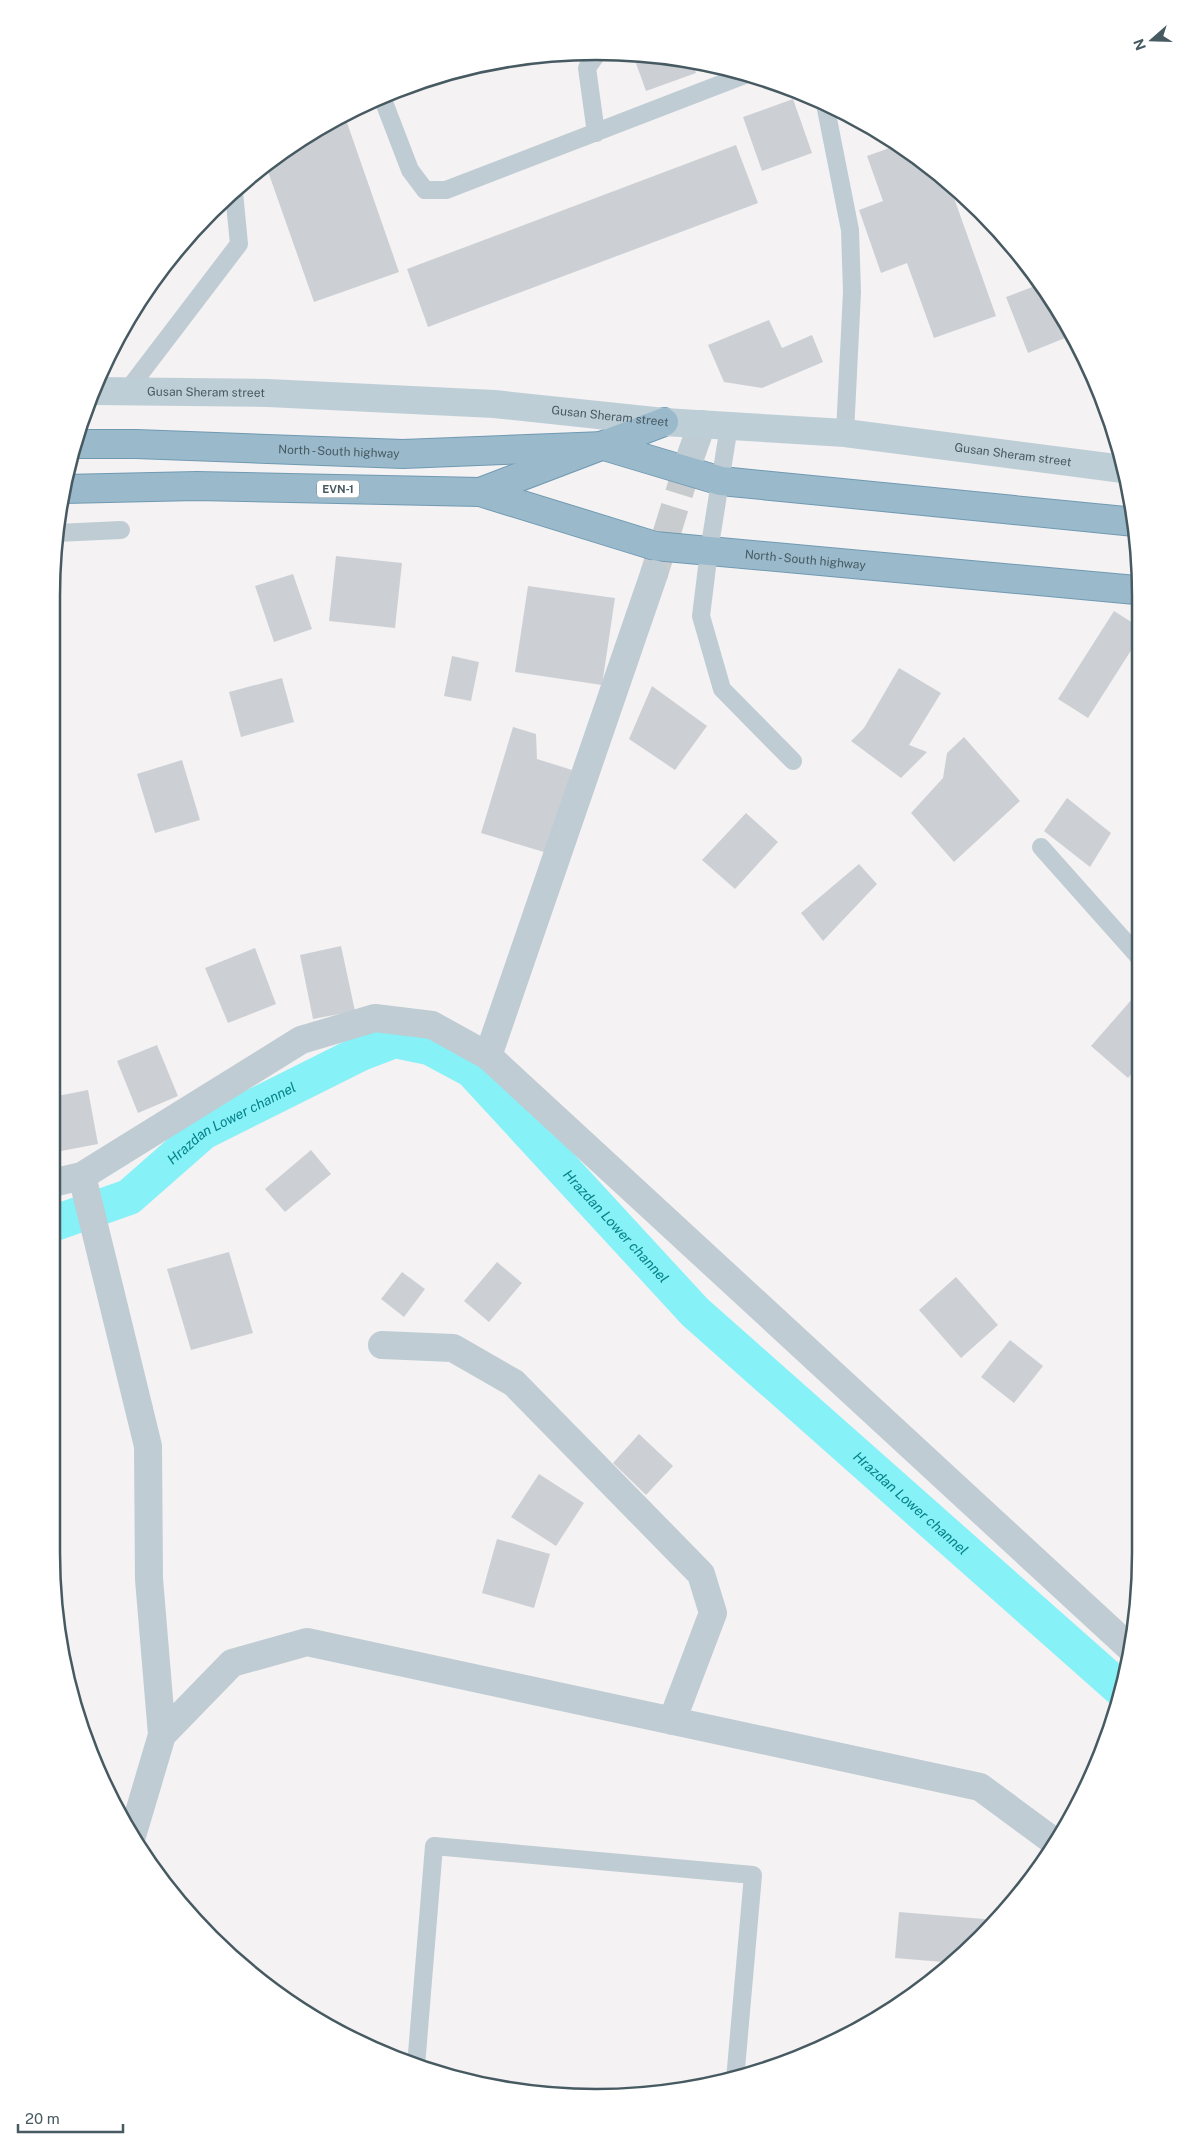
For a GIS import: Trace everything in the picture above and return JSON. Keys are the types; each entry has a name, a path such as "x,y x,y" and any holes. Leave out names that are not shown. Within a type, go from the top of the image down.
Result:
{"highway":[{"path":"604,446 664,422"},
{"name":"North - South highway","path":"82,444 136,444 403,454 604,446 720,481 1126,521"},
{"name":"North - South highway","path":"480,492 604,446"},
{"name":"North - South highway","path":"71,489 197,486 480,492 655,546 1132,590"}],"main road":[{"name":"Gusan Sheram street","path":"101,391 268,393 494,404 664,422 845,433 1117,468"}],"street":[{"path":"691,455 702,424"},
{"path":"488,1056 654,574"},
{"path":"60,1184 84,1185 301,1040 375,1018 432,1026 488,1056 1124,1643"},
{"path":"84,1185 148,1446 149,1579 162,1735 135,1826"},
{"path":"382,1344 453,1348 514,1383 701,1574 713,1613 672,1721"},
{"path":"162,1735 232,1663 307,1642 980,1787 1050,1838"}],"lane":[{"path":"593,60 587,68 596,133"},
{"path":"385,104 410,170 425,190 446,190 736,78"},
{"path":"827,112 850,230 852,292 845,433"},
{"path":"127,391 239,244 235,201"},
{"path":"729,426 709,550 701,616 722,689 793,761"},
{"path":"64,533 121,530"},
{"path":"1041,848 1132,949"},
{"path":"417,2058 434,1846 753,1875 736,2071"}],"building":[{"path":"635,61 695,69 696,73 646,91"},
{"path":"793,99 812,153 762,171 743,117"},
{"path":"347,122 399,272 314,302 268,172 298,150"},
{"path":"736,145 758,203 428,327 407,269"},
{"path":"890,148 954,197 996,316 934,338 907,263 881,273 859,210 883,201 867,156"},
{"path":"1033,287 1065,338 1028,353 1006,297"},
{"path":"769,320 782,348 812,335 823,362 762,388 724,382 708,345"},
{"path":"336,556 402,563 395,628 329,621"},
{"path":"293,574 312,629 274,642 255,586"},
{"path":"528,586 615,598 602,685 515,672"},
{"path":"1114,611 1132,622 1132,649 1088,718 1058,699"},
{"path":"452,656 479,662 471,701 444,696"},
{"path":"899,668 941,693 909,745 927,752 901,778 851,741 864,728"},
{"path":"282,678 294,722 241,737 229,692"},
{"path":"652,686 707,726 675,770 629,739"},
{"path":"513,727 536,734 537,759 572,770 547,853 481,833"},
{"path":"964,737 1020,801 954,862 911,813 943,778 947,753"},
{"path":"182,760 200,820 155,833 137,774"},
{"path":"1067,798 1111,833 1090,867 1044,831"},
{"path":"746,813 778,842 735,889 702,860"},
{"path":"859,864 877,884 823,941 801,913"},
{"path":"341,946 355,1011 313,1019 300,955"},
{"path":"255,948 276,1004 228,1023 205,968"},
{"path":"1132,999 1132,1073 1128,1078 1091,1046"},
{"path":"157,1045 178,1096 138,1113 117,1061"},
{"path":"88,1090 98,1144 60,1151 60,1095"},
{"path":"311,1150 331,1174 285,1212 265,1189"},
{"path":"229,1252 253,1333 191,1350 167,1269"},
{"path":"497,1262 522,1283 489,1322 464,1301"},
{"path":"402,1272 425,1289 404,1317 381,1299"},
{"path":"956,1277 998,1325 961,1358 919,1310"},
{"path":"1010,1340 1043,1366 1014,1403 981,1377"},
{"path":"639,1434 673,1466 646,1495 613,1463"},
{"path":"539,1474 584,1503 556,1546 511,1517"},
{"path":"497,1539 550,1554 534,1608 482,1593"},
{"path":"899,1912 987,1919 942,1962 895,1958"}],"waterway":[{"name":"Hrazdan Lower channel","path":"60,1221 129,1197 203,1132 361,1053 395,1040 429,1047 472,1070 695,1312 1116,1685"}],"tunnel":[{"path":"654,574 691,455"}]}
